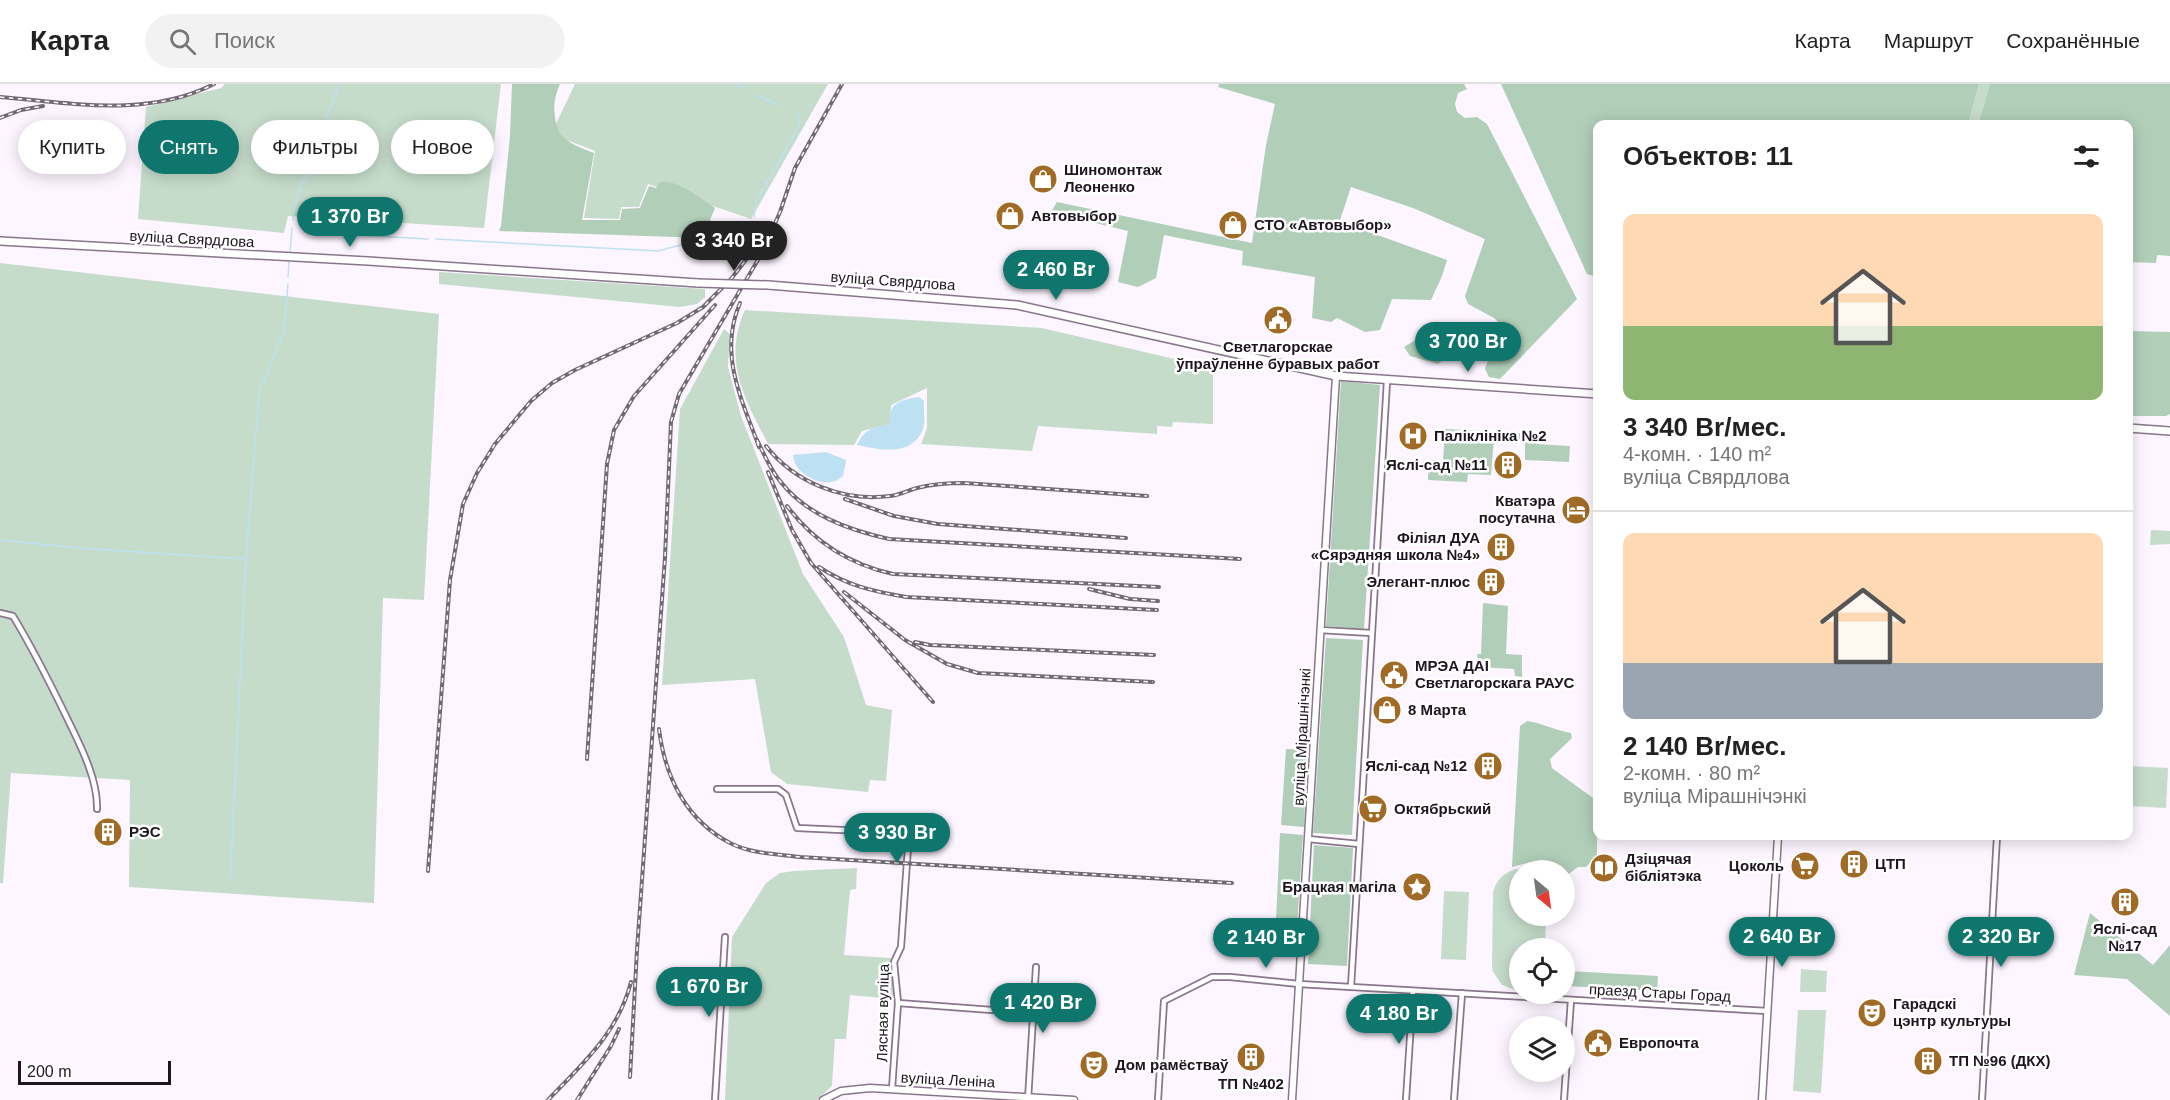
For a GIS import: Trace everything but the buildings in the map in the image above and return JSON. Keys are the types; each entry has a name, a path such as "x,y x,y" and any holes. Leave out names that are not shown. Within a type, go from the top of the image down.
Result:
{"main road":[{"name":"вуліца Свярдлова","path":"0,241 699,283 768,285 1017,304 1336,376 1593,394"},
{"path":"2133,428 2169,430"}],"street":[{"name":"вуліца Мірашнічэнкі","path":"1292,1100 1336,376"},
{"path":"1351,987 1387,381"},
{"path":"0,613 13,616 50,684 83,752 98,796 97,809"},
{"path":"1320,630 1371,633"},
{"name":"Лясная вуліца","path":"717,789 778,789 786,795 797,828 909,833 901,947 894,962 898,1002 892,1089"},
{"path":"1308,839 1359,844"},
{"path":"1762,1100 1778,840"},
{"path":"1982,1100 1997,840"},
{"path":"715,1100 725,937"},
{"path":"1028,1099 1036,967"},
{"name":"праезд Стары Горад","path":"1158,1100 1164,1001 1212,977 1509,996"},
{"path":"1406,1100 1413,991"},
{"path":"1454,1100 1462,993"},
{"name":"праезд Стары Горад","path":"1575,1000 1767,1011"},
{"path":"898,1002 992,1010"},
{"path":"1564,1100 1571,1004"},
{"name":"вуліца Леніна","path":"823,1100 841,1091 892,1089 1074,1100"}],"green space":[{"path":"225,84 501,84 494,143 494,120 391,120 391,174 490,174 484,228 288,216 284,233 138,219 141,174 239,174 239,120 145,120 146,107 221,88"},
{"path":"512,84 560,84 554,108 556,125 568,141 594,153 582,220 620,220 622,209 640,208 649,186 656,188 660,182 667,182 689,190 715,208 710,220 713,226 706,227 707,234 704,238 499,231 510,136"},
{"path":"575,84 828,84 751,219 648,184 639,207 621,207 619,219 584,218 595,151 551,134"},
{"path":"1219,84 1464,84 1467,89 1458,93 1455,104 1457,112 1465,118 1477,117 1487,124 1577,299 1500,379 1489,377 1485,369 1488,360 1507,338 1506,329 1494,318 1468,304 1465,296 1485,239 1413,208 1351,187 1340,220 1447,260 1431,300 1392,299 1380,330 1365,332 1337,318 1331,322 1312,318 1315,277 1242,265 1243,251 1164,235 1156,278 1138,287 1118,282 1128,231 1051,212 1057,202 1252,243 1266,145 1275,104 1218,87"},
{"path":"1501,84 1979,84 1969,120 1593,120 1593,276 1587,274"},
{"path":"1979,84 1990,84 1979,120 1969,120"},
{"path":"1990,84 2170,84 2170,256 2157,255 2156,263 2133,262 2133,120 1979,120"},
{"path":"0,263 439,314 424,600 383,598 374,903 129,887 130,780 11,773 3,883 0,883"},
{"path":"439,272 705,289 705,297 697,304 680,307 439,284"},
{"path":"745,310 1042,328 1213,368 1213,424 1173,422 1172,427 1157,426 1157,434 1038,426 1032,451 921,444 927,428 927,388 891,405 890,424 862,431 854,445 768,444 751,411 739,379 736,363 738,329"},
{"path":"724,329 730,334 728,367 741,416 803,574 844,637 866,705 892,710 886,781 870,780 868,792 787,784 771,772 755,679 662,685 680,409"},
{"path":"2133,331 2170,332 2170,414 2133,416"},
{"path":"1429,332 1441,334 1453,349 1450,355 1438,364 1410,356 1404,347"},
{"path":"1341,381 1380,385 1364,629 1326,626"},
{"path":"1445,429 1537,434 1536,444 1570,446 1569,462 1525,460 1525,440 1494,438 1491,475 1468,474 1467,482 1428,480 1429,460 1443,461"},
{"path":"2151,530 2170,531 2170,544 2150,545"},
{"path":"1483,603 1508,606 1506,654 1522,655 1522,677 1515,676 1514,669 1479,667 1477,654 1481,654"},
{"path":"1326,638 1363,640 1352,835 1313,833"},
{"path":"1527,721 1571,733 1572,738 1550,759 1552,768 1593,798 1593,840 1597,840 1597,855 1586,867 1575,869 1575,860 1512,860 1520,726"},
{"path":"1286,749 1307,750 1304,827 1281,825"},
{"path":"2133,766 2168,768 2166,808 2133,806"},
{"path":"1280,833 1303,835 1296,943 1275,942"},
{"path":"1314,845 1353,848 1347,966 1308,964"},
{"path":"857,868 856,889 850,890 844,955 891,958 893,999 850,995 846,1039 835,1039 832,1086 817,1100 725,1100 732,937 766,883 780,873"},
{"path":"1509,872 1509,926 1546,926 1545,938 1509,938 1509,988 1502,985 1492,970 1493,892 1496,884"},
{"path":"1444,891 1469,892 1466,960 1441,959"},
{"path":"2090,913 2153,965 2170,945 2170,1016 2127,979 2074,975"},
{"path":"1801,969 1827,971 1826,992 1800,992"},
{"path":"1575,971 1658,976 1657,991 1575,986"},
{"path":"1798,1010 1826,1010 1821,1093 1793,1091"}],"water":[{"path":"919,397 924,401 924,426 918,438 911,444 903,448 885,450 857,445 866,432 890,424 891,411 897,403"},
{"path":"826,452 846,460 843,476 834,481 824,482 811,478 800,471 794,461 793,455"}],"waterway":[{"path":"293,220 294,207 339,84"},
{"path":"735,84 744,88"},
{"path":"756,95 779,105"},
{"path":"754,217 756,202 800,124 797,113"},
{"path":"436,239 658,251 753,226 753,224"},
{"path":"290,253 292,228"},
{"path":"304,232 428,239"},
{"path":"288,277 289,262"},
{"path":"230,882 246,559 259,393 284,331 288,284"},
{"path":"0,540 79,548 245,559"}],"railway":[{"path":"0,97 109,106 136,105 189,95 214,84"},
{"path":"630,1077 665,557 671,422 679,394 762,253 780,212 795,168 842,84"},
{"path":"0,118 21,110 43,106"},
{"path":"428,871 450,580 463,504 477,473 495,444 531,401 552,383 677,323 703,307 731,279 756,247 761,236"},
{"path":"740,303 731,341 732,359 740,394 759,447"},
{"path":"587,759 607,464 614,430 634,396 715,305"},
{"path":"757,440 776,476 802,503 844,526 889,539 1240,559"},
{"path":"766,446 778,459 806,480 838,493 855,496 890,496 917,488 964,483 1147,496"},
{"path":"768,472 792,530 811,563 933,702"},
{"path":"845,499 894,516 938,524 1126,538"},
{"path":"787,506 797,519 833,550 861,564 893,574 1159,587"},
{"path":"819,567 840,579 861,587 906,597 1157,610"},
{"path":"1089,589 1130,599 1158,601"},
{"path":"844,592 905,640 947,664 978,673 1153,682"},
{"path":"915,642 930,645 1154,655"},
{"path":"659,729 666,764 680,796 690,810 716,834 748,850 800,857 1232,883"},
{"path":"548,1100 586,1060 608,1032 625,1000 631,982"},
{"path":"577,1100 619,1029"}],"place":[{"name":"Шиномонтаж Леоненко","path":"1043,179"},
{"name":"Автовыбор","path":"1010,216"},
{"name":"СТО «Автовыбор»","path":"1233,225"},
{"name":"Светлагорскае ўпраўленне буравых работ","path":"1278,320"},
{"name":"Паліклініка №2","path":"1413,436"},
{"name":"Яслі-сад №11","path":"1508,465"},
{"name":"Кватэра посутачна","path":"1576,510"},
{"name":"Філіял ДУА «Сярэдняя школа №4»","path":"1501,547"},
{"name":"Элегант-плюс","path":"1491,582"},
{"name":"МРЭА ДАІ Светлагорскага РАУС","path":"1394,675"},
{"name":"8 Марта","path":"1387,710"},
{"name":"Яслі-сад №12","path":"1488,766"},
{"name":"Октябрьский","path":"1373,809"},
{"name":"РЭС","path":"108,832"},
{"name":"ЦТП","path":"1854,864"},
{"name":"Цоколь","path":"1805,866"},
{"name":"Дзіцячая бібліятэка","path":"1604,868"},
{"name":"Брацкая магіла","path":"1417,887"},
{"name":"Яслі-сад №17","path":"2125,902"},
{"name":"Гарадскі цэнтр культуры","path":"1872,1013"},
{"name":"Европочта","path":"1598,1043"},
{"name":"ТП №402","path":"1251,1057"},
{"name":"ТП №96 (ДКХ)","path":"1928,1061"},
{"name":"Дом рамёстваў","path":"1094,1065"}]}
